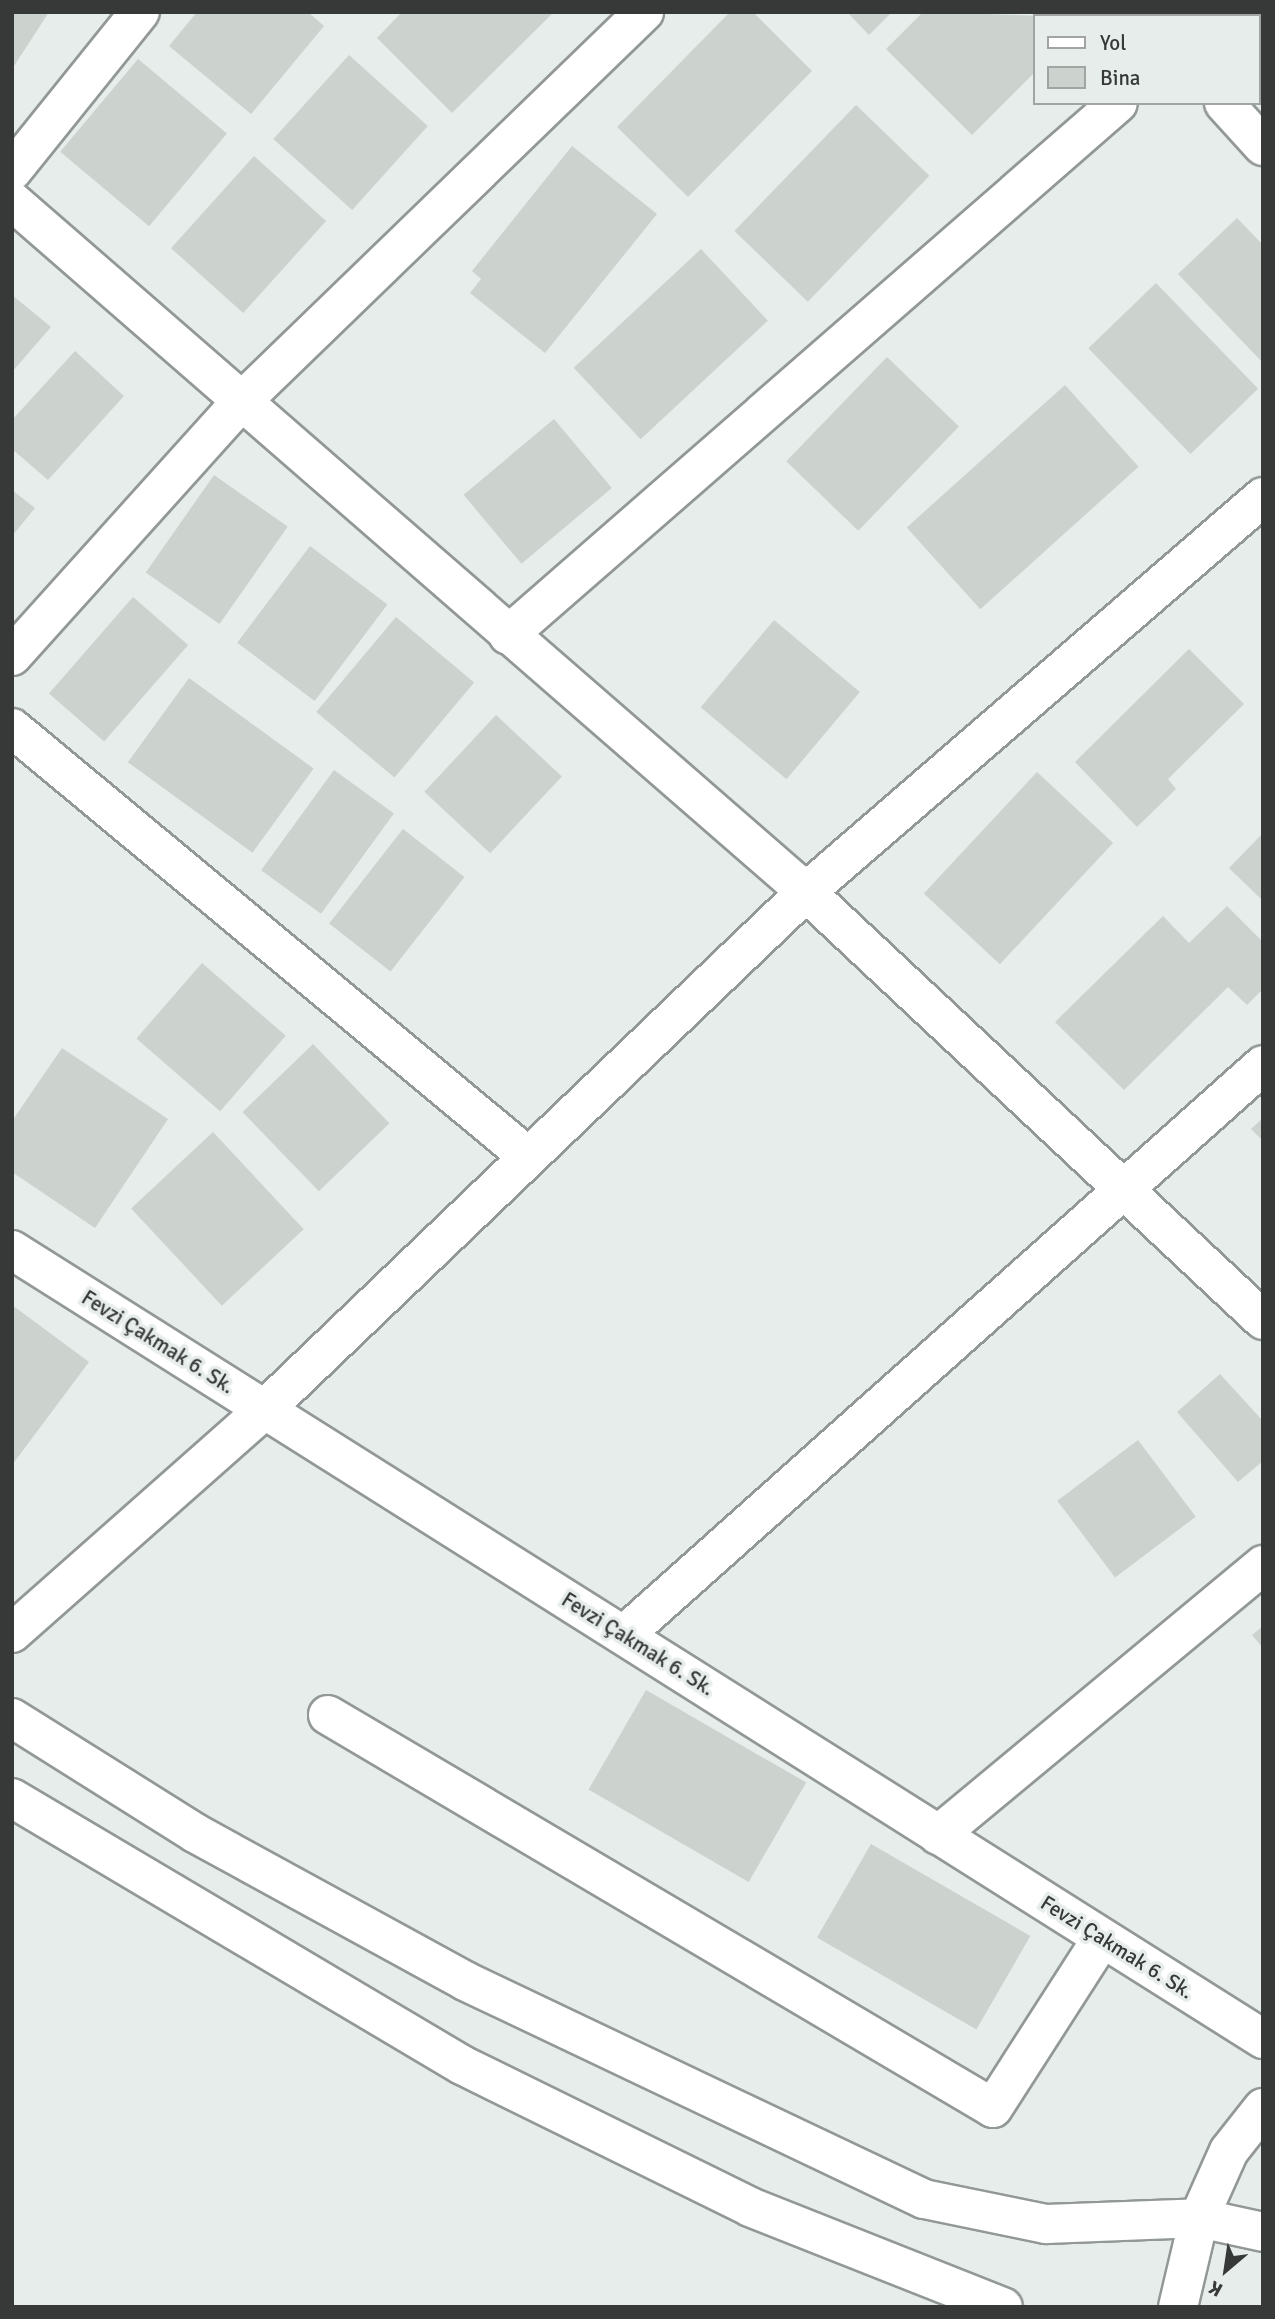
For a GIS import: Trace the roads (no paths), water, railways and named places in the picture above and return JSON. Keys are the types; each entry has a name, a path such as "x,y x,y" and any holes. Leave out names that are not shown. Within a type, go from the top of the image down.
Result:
{"street":[{"path":"12,172 140,12"},
{"path":"12,656 241,402 644,12"},
{"path":"508,635 1116,105"},
{"path":"1226,105 1263,146"},
{"path":"12,201 508,635 807,892 1263,1320"},
{"path":"12,1633 265,1409 526,1155 807,892 1263,498"},
{"path":"12,728 526,1155"},
{"path":"624,1636 1125,1193 1263,1065"},
{"name":"Fevzi Çakmak 6. Sk.","path":"12,1250 1263,2039"},
{"path":"938,1835 1263,1566"},
{"path":"328,1715 993,2108 1102,1938"},
{"path":"12,1718 195,1833 465,1982 912,2194 1046,2224 1199,2218 1263,2232"},
{"path":"12,1798 462,2065 750,2207 1003,2307"},
{"path":"1178,2307 1199,2218 1228,2151 1263,2108"}]}
